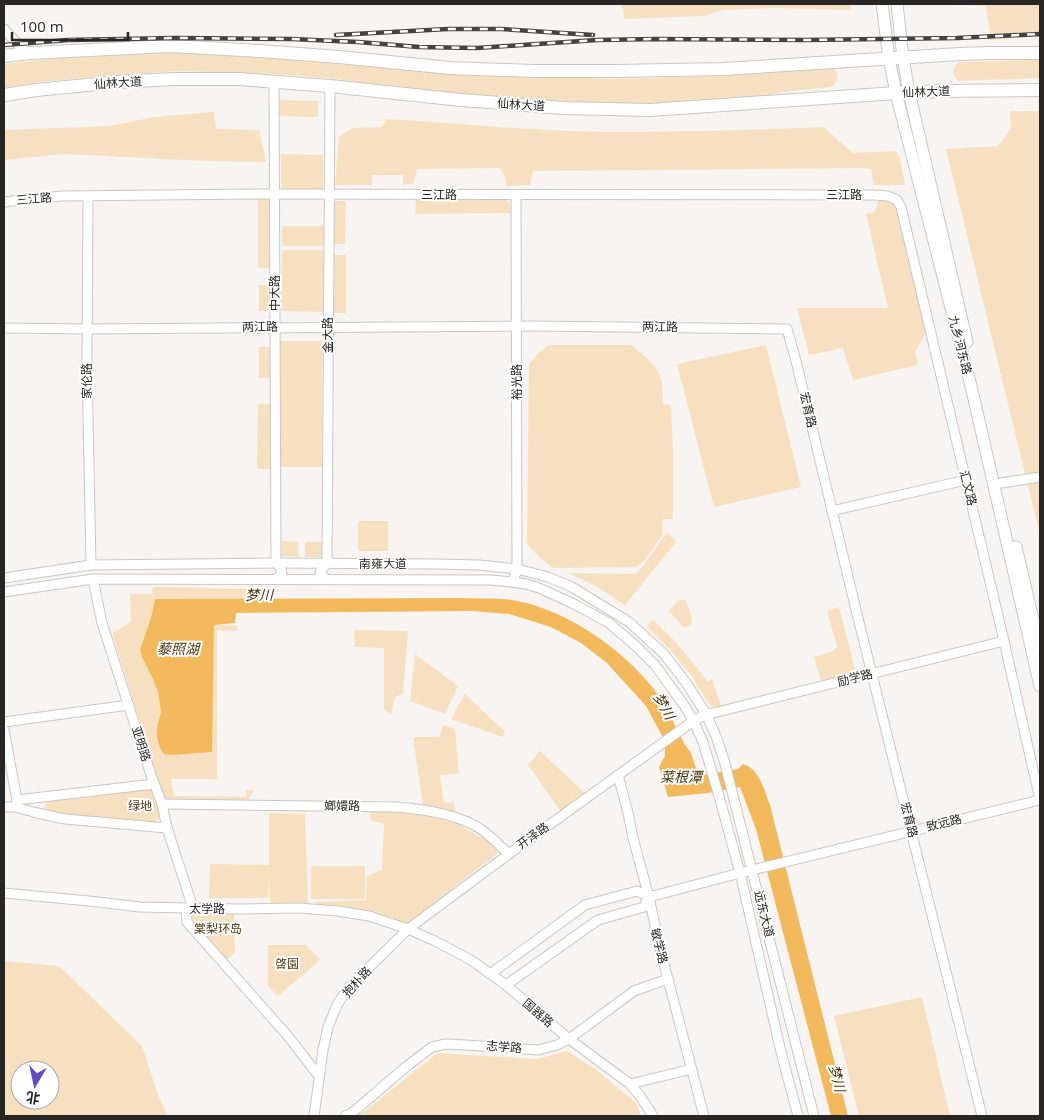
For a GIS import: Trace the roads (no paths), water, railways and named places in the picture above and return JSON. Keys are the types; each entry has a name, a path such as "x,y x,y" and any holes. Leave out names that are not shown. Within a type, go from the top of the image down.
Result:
{"main road":[{"name":"九乡河东路","path":"882,4 889,59 903,93 1001,483 1040,649"},
{"name":"九乡河东路","path":"897,4 903,58 903,93 1040,686"},
{"path":"4,56 170,46 280,52 450,68 534,71 633,71 724,69 988,53 1040,53"},
{"name":"仙林大道","path":"4,95 117,82 176,79 239,79 564,108 650,110 939,91 1040,90"}],"street":[{"path":"4,29 22,49 30,53"},
{"name":"中大路","path":"274,82 276,563 281,568 282,574 277,578"},
{"name":"金大路","path":"326,579 320,574 327,564 330,86"},
{"name":"三江路","path":"4,202 38,198 191,194 874,196"},
{"name":"裕光路","path":"513,582 517,568 516,195"},
{"name":"家伦路","path":"88,196 87,329 91,565"},
{"name":"汇文路","path":"874,196 888,196 897,200 901,207 1040,800"},
{"name":"两江路","path":"4,328 533,326 787,329"},
{"name":"宏育路","path":"787,329 982,1116"},
{"path":"1001,483 1040,477"},
{"path":"832,511 966,480"},
{"name":"南雍大道","path":"4,578 91,565 276,563 479,565 517,568 548,577 572,587 629,622 664,654 687,684 706,714"},
{"name":"南雍大道","path":"4,592 93,578 490,580 526,584 574,604 609,623 621,633 655,665 684,705 692,723"},
{"name":"亚明路","path":"93,578 102,623 162,804 190,908 186,922 286,1035 319,1076"},
{"path":"621,633 629,622"},
{"name":"励学路","path":"706,714 1004,640"},
{"path":"4,722 129,705"},
{"name":"开泽路","path":"408,929 660,744 706,714"},
{"name":"远东大道","path":"706,714 724,760 814,1116"},
{"name":"远东大道","path":"692,723 710,764 740,873 781,1052 798,1116"},
{"path":"4,730 16,804"},
{"name":"敏学路","path":"618,775 655,928 704,1116"},
{"path":"4,807 108,788 154,784"},
{"name":"致远路","path":"649,897 790,860 1040,800"},
{"path":"16,804 37,814 65,819 168,828"},
{"name":"嫏嬛路","path":"162,804 396,806 419,809 450,816 478,828 509,854"},
{"path":"490,974 585,905 637,891 649,897 644,908 598,920 506,985"},
{"name":"太学路","path":"4,893 140,907 338,910 369,916 408,929"},
{"name":"国器路","path":"408,929 435,940 471,960 506,985 569,1039 630,1084 653,1116"},
{"name":"抱朴路","path":"314,1116 323,1050 328,1027 337,1005 348,988 408,929"},
{"name":"志学路","path":"345,1116 358,1108 432,1047 446,1044 466,1044 538,1050 557,1045 569,1039 634,991 668,979"},
{"path":"630,1084 692,1069"}],"water":[{"path":"461,598 522,602 558,615 594,634 626,660 653,688 691,753 696,768 703,775 738,769 743,764 754,770 770,805 848,1116 831,1116 756,829 740,787 708,793 668,797 659,767 665,756 665,741 646,706 607,663 581,643 551,627 509,614 472,611 236,613 235,623 214,625 212,752 174,755 164,754 160,748 157,738 157,727 161,712 158,692 140,649 151,618 155,599"}],"railway":[{"path":"336,35 448,29 501,29 593,35"},
{"path":"4,45 68,40 176,38 292,39 419,47 477,48 597,40 957,38 1040,34"}],"water label":[{"name":"梦川","path":"259,595"},
{"name":"藜照湖","path":"178,649"},
{"name":"梦川","path":"664,706"},
{"name":"菜根潭","path":"681,777"},
{"name":"梦川","path":"837,1078"}],"park label":[{"name":"绿地","path":"140,806"},
{"name":"棠梨环岛","path":"218,929"},
{"name":"啓園","path":"287,964"}]}
